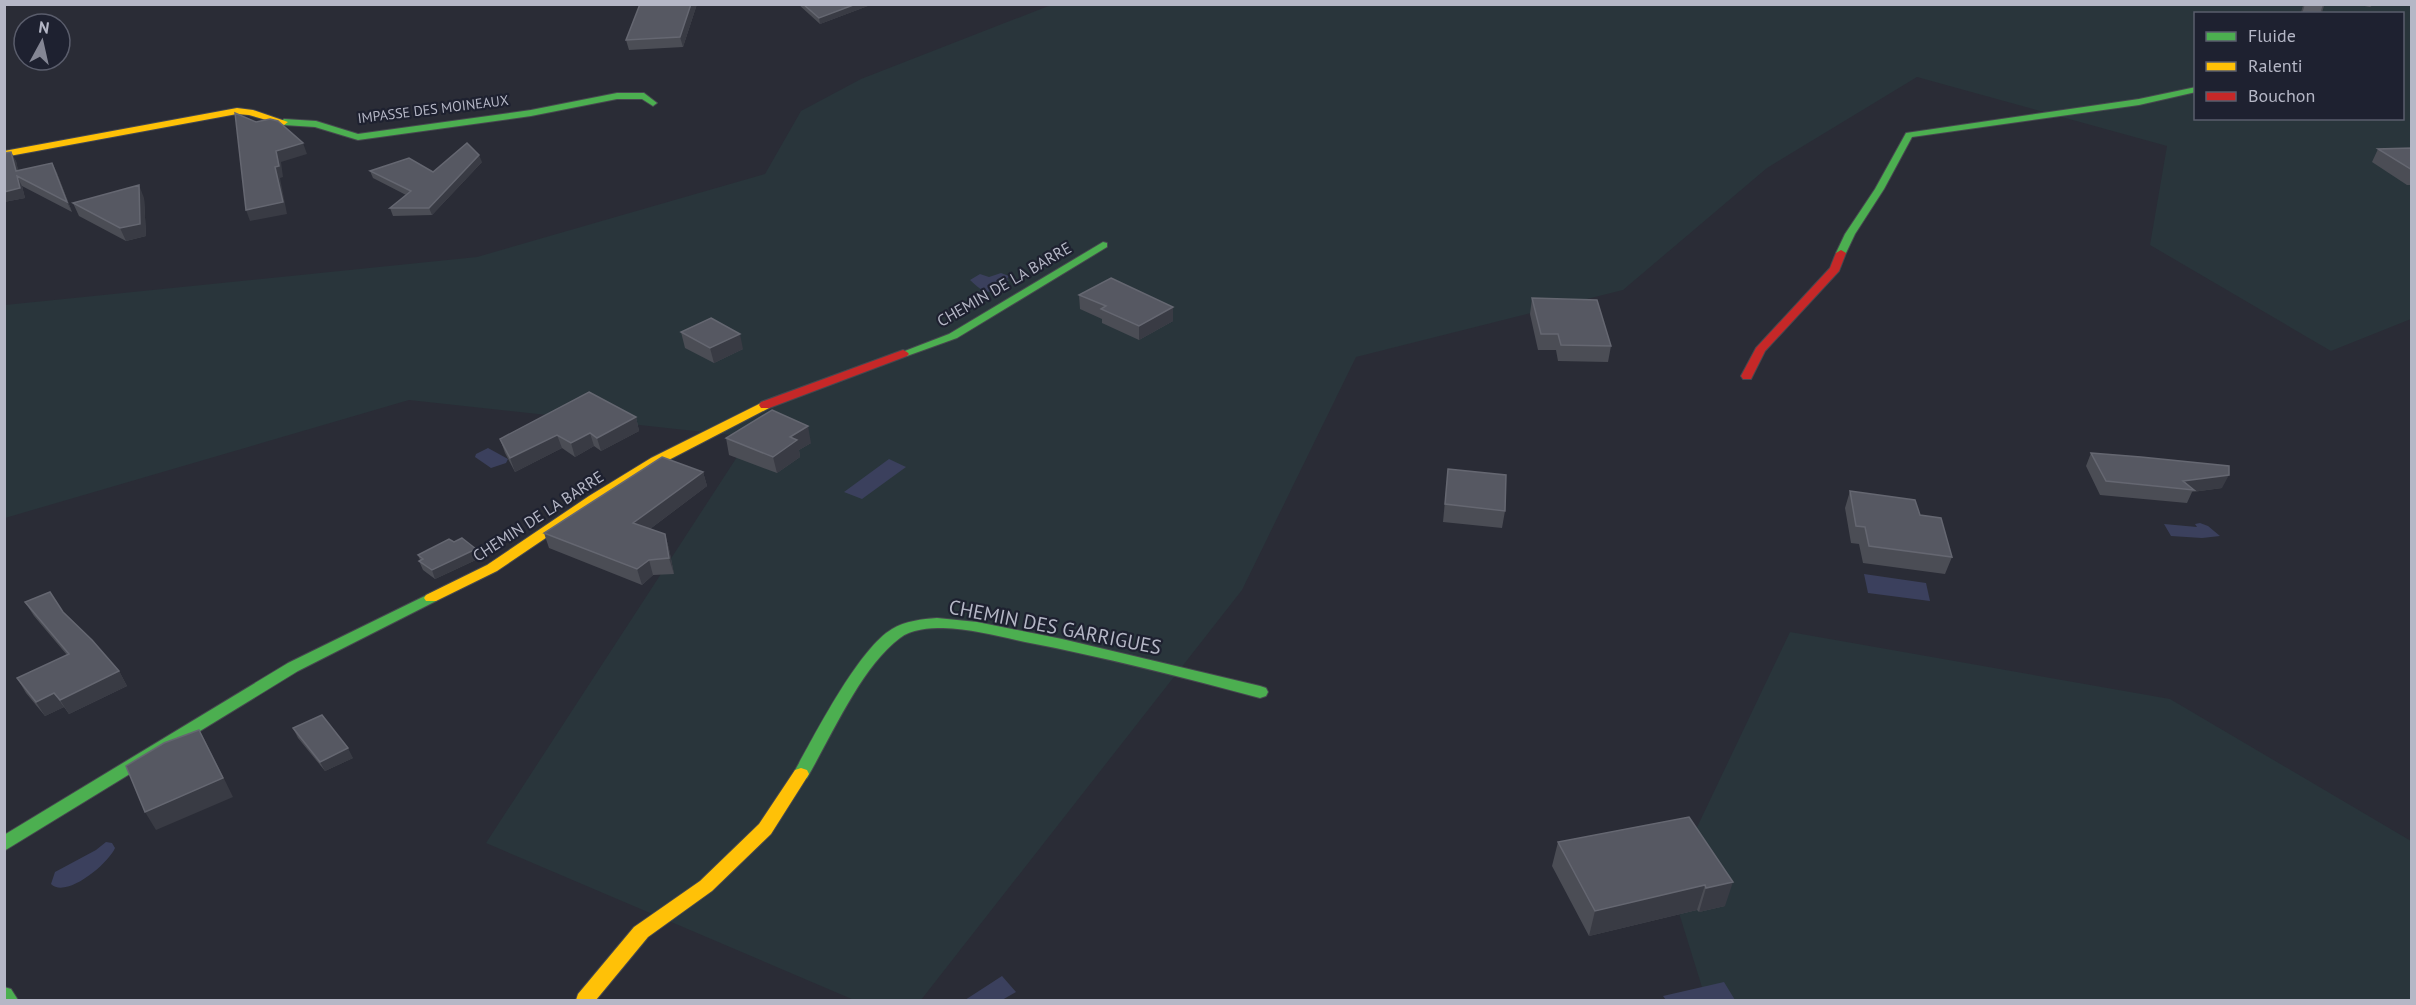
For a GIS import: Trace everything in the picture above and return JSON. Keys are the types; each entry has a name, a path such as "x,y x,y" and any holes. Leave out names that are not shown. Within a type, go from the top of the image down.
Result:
{"street":[{"path":"1748,376 1760,350 1835,269 1846,240 1886,179 1900,145 1909,135 2139,102 2194,89"},
{"name":"IMPASSE DES MOINEAUX","path":"4,154 237,111 250,112 281,122 316,124 358,137 531,113 617,96 644,96 653,103"},
{"name":"CHEMIN DE LA BARRE","path":"4,844 293,667 492,568 594,499 656,461 736,421 758,407 953,336 1103,245"},
{"name":"CHEMIN DES GARRIGUES","path":"585,1000 641,932 706,886 765,829 789,794 856,681 875,654 895,634 915,626 943,623 986,629 1118,656 1260,692"},
{"path":"4,995 9,1000"}],"shaded area":[{"path":"1051,5 2411,5 2411,319 2331,351 2150,245 2167,146 1917,77 1767,168 1623,290 1356,357 1242,590 921,1000 854,1000 486,843 750,437 409,400 5,518 5,305 477,257 765,174 801,111 861,79"},
{"path":"1790,632 2170,699 2411,841 2411,1000 1706,1000 1670,884"}],"water":[{"path":"1001,273 1009,276 1007,279 1009,281 999,284 1001,287 999,290 990,292 983,290 970,280 980,274 989,277"},
{"path":"488,448 508,459 506,463 491,468 475,457 476,454"},
{"path":"889,459 906,467 862,499 844,492"},
{"path":"2164,524 2197,527 2195,524 2208,526 2220,536 2202,538 2171,536"},
{"path":"1864,574 1926,583 1930,601 1868,593"},
{"path":"106,842 112,843 115,848 111,855 86,878 66,887 51,884 55,872 96,850"},
{"path":"1002,976 1016,992 1002,1000 965,1000"},
{"path":"1724,982 1735,1000 1666,1000 1663,996"}],"building":[{"path":"640,4 691,4 680,37 626,40"},
{"path":"803,4 856,4 819,18"},
{"path":"235,113 256,122 270,119 278,121 303,143 276,151 279,166 275,167 283,202 246,210"},
{"path":"467,143 479,155 429,208 390,208 411,191 370,171 409,158 433,172"},
{"path":"2412,148 2412,170 2378,149"},
{"path":"11,152 16,171 52,163 67,202 17,176 20,188 4,192 4,153"},
{"path":"139,185 140,224 120,228 73,203"},
{"path":"1111,278 1173,307 1139,326 1101,309 1106,306 1079,295"},
{"path":"1532,298 1597,300 1611,346 1561,345 1558,334 1541,334"},
{"path":"711,318 740,334 710,348 681,332"},
{"path":"589,392 636,417 597,438 590,433 571,443 557,435 510,458 500,439"},
{"path":"772,410 808,426 790,437 797,440 773,457 726,438"},
{"path":"2091,453 2229,466 2229,475 2183,481 2194,490 2106,481"},
{"path":"662,457 703,472 633,523 665,534 669,558 649,560 637,569 544,533"},
{"path":"1448,469 1506,475 1505,511 1445,504"},
{"path":"1850,491 1915,500 1920,515 1941,518 1952,557 1869,546 1865,527 1856,526"},
{"path":"462,538 476,549 432,570 419,561 423,559 418,555 449,539 454,542"},
{"path":"50,592 63,612 119,671 60,700 54,693 36,702 17,678 69,654 25,602"},
{"path":"322,715 348,748 320,762 293,728"},
{"path":"199,730 223,778 145,812 126,766 164,743"},
{"path":"1689,817 1733,882 1706,888 1705,885 1595,911 1558,842"}],"traffic: fast":[{"path":"1841,253 1909,135 2139,102 2194,89"},
{"path":"284,122 316,124 358,137 531,113 617,96 644,96 653,103"},
{"path":"903,354 953,336 1103,245"},
{"path":"4,844 293,667 431,598"},
{"path":"801,774 844,699 870,660 895,634 918,626 943,623 988,629 1119,656 1260,692"},
{"path":"4,995 9,1000"}],"traffic: slow":[{"path":"4,154 237,111 250,112 284,122"},
{"path":"431,598 492,568 594,499 656,461 765,405"},
{"path":"585,1000 641,932 706,886 765,829 801,774"}],"traffic: jam":[{"path":"1747,376 1760,350 1835,269 1841,253"},
{"path":"765,405 903,354"}]}
